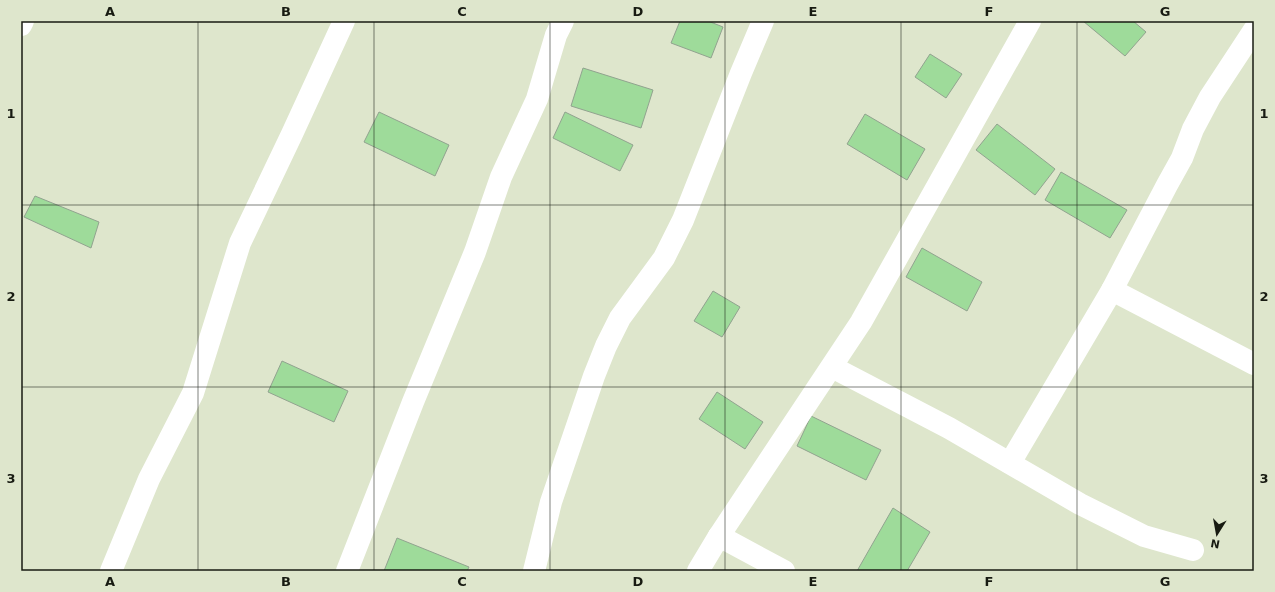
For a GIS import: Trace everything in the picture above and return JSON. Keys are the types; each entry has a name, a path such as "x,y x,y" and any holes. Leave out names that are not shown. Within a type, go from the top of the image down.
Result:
{"street":[{"path":"21,25 23,21"},
{"path":"111,571 149,479 193,393 240,242 344,21"},
{"path":"347,571 413,402 475,252 501,177 538,99 556,35 563,21"},
{"path":"534,571 551,502 594,376 606,346 620,318 664,258 683,220 763,21"},
{"path":"698,571 719,536 861,322 1030,21"},
{"path":"1010,463 1112,290 1182,158 1210,97 1254,30"},
{"path":"1112,290 1254,364"},
{"path":"832,367 949,428 1080,504 1144,536 1193,550"},
{"path":"719,536 784,571"}],"building":[{"path":"680,21 708,21 723,27 711,58 671,43"},
{"path":"1083,21 1133,21 1146,32 1125,56"},
{"path":"930,54 962,74 946,98 915,77"},
{"path":"583,68 653,90 641,128 571,106"},
{"path":"379,112 449,145 435,176 364,142"},
{"path":"565,112 633,145 620,171 553,138"},
{"path":"865,114 925,149 907,180 847,144"},
{"path":"997,124 1055,169 1035,195 976,150"},
{"path":"1061,172 1127,210 1110,238 1045,200"},
{"path":"35,196 99,222 91,248 24,217"},
{"path":"922,248 982,282 967,311 906,277"},
{"path":"713,291 740,307 722,337 694,321"},
{"path":"282,361 348,391 334,422 268,392"},
{"path":"717,392 763,422 745,449 699,419"},
{"path":"811,416 881,450 866,480 797,446"},
{"path":"893,508 930,532 907,571 857,571"},
{"path":"397,538 469,567 467,571 384,571"}]}
